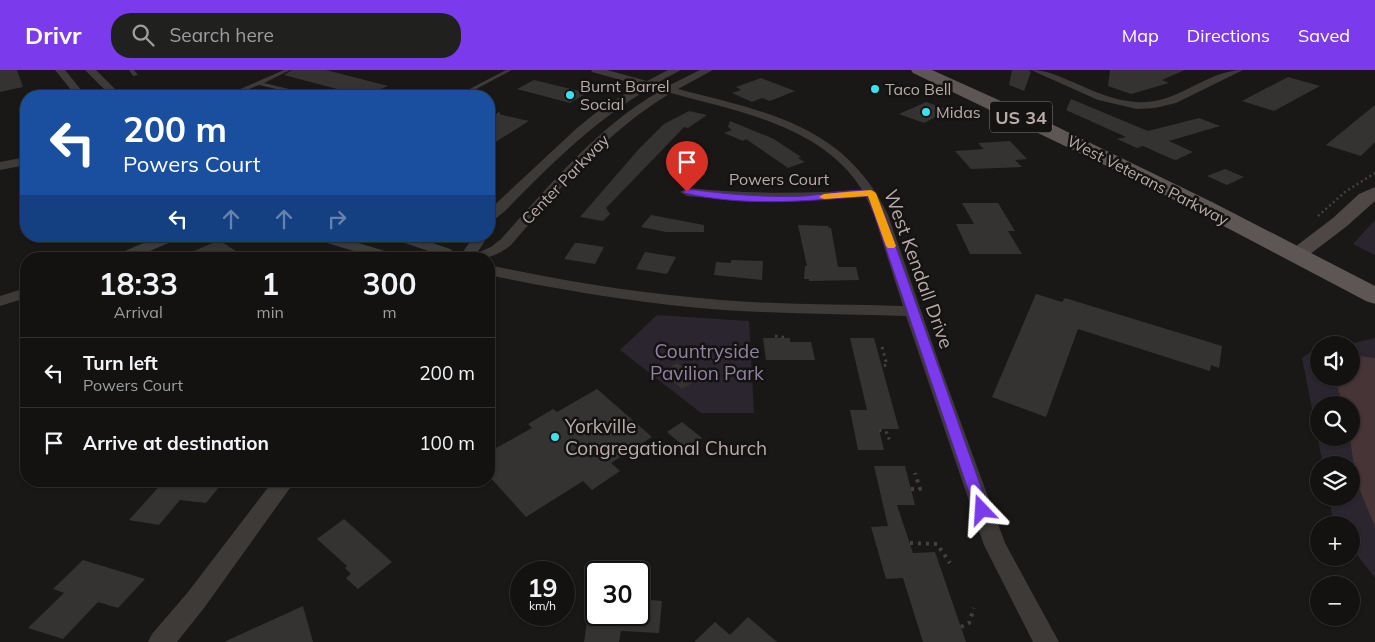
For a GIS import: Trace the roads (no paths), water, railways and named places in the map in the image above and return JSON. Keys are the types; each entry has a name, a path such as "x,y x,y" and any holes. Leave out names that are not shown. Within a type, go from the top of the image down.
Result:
{"main road":[{"name":"West Veterans Parkway","path":"919,70 1000,106 1298,254 1375,296"}],"street":[{"path":"60,70 77,90"},
{"path":"90,70 111,90"},
{"name":"West Kendall Drive","path":"596,70 750,112 795,130 836,154 856,173 871,193 881,216 995,545 1046,642"},
{"name":"Center Parkway","path":"495,211 581,129 606,110 648,84 676,70"},
{"name":"Center Parkway","path":"491,252 506,242 599,141 624,119 668,89 708,70"},
{"path":"1036,70 1102,97 1141,105 1171,101 1236,70"},
{"path":"0,166 20,162"},
{"name":"Powers Court","path":"687,192 723,197 763,199 871,193"},
{"path":"1298,254 1340,222 1366,198 1375,193"},
{"path":"135,252 159,242"},
{"path":"339,242 373,252"},
{"path":"416,242 445,252"},
{"path":"495,271 578,288 724,305 913,311"},
{"path":"0,301 20,294"},
{"path":"161,642 196,600 281,487"}],"lane":[{"path":"242,90 288,70"},
{"path":"471,90 510,70"},
{"path":"259,83 288,90"}],"place":[{"name":"Taco Bell","path":"875,89"},
{"name":"Burnt Barrel Social","path":"570,95"},
{"name":"Midas","path":"926,112"},
{"name":"Yorkville Congregational Church","path":"555,437"}],"park label":[{"name":"Countryside Pavilion Park","path":"707,362"}]}
